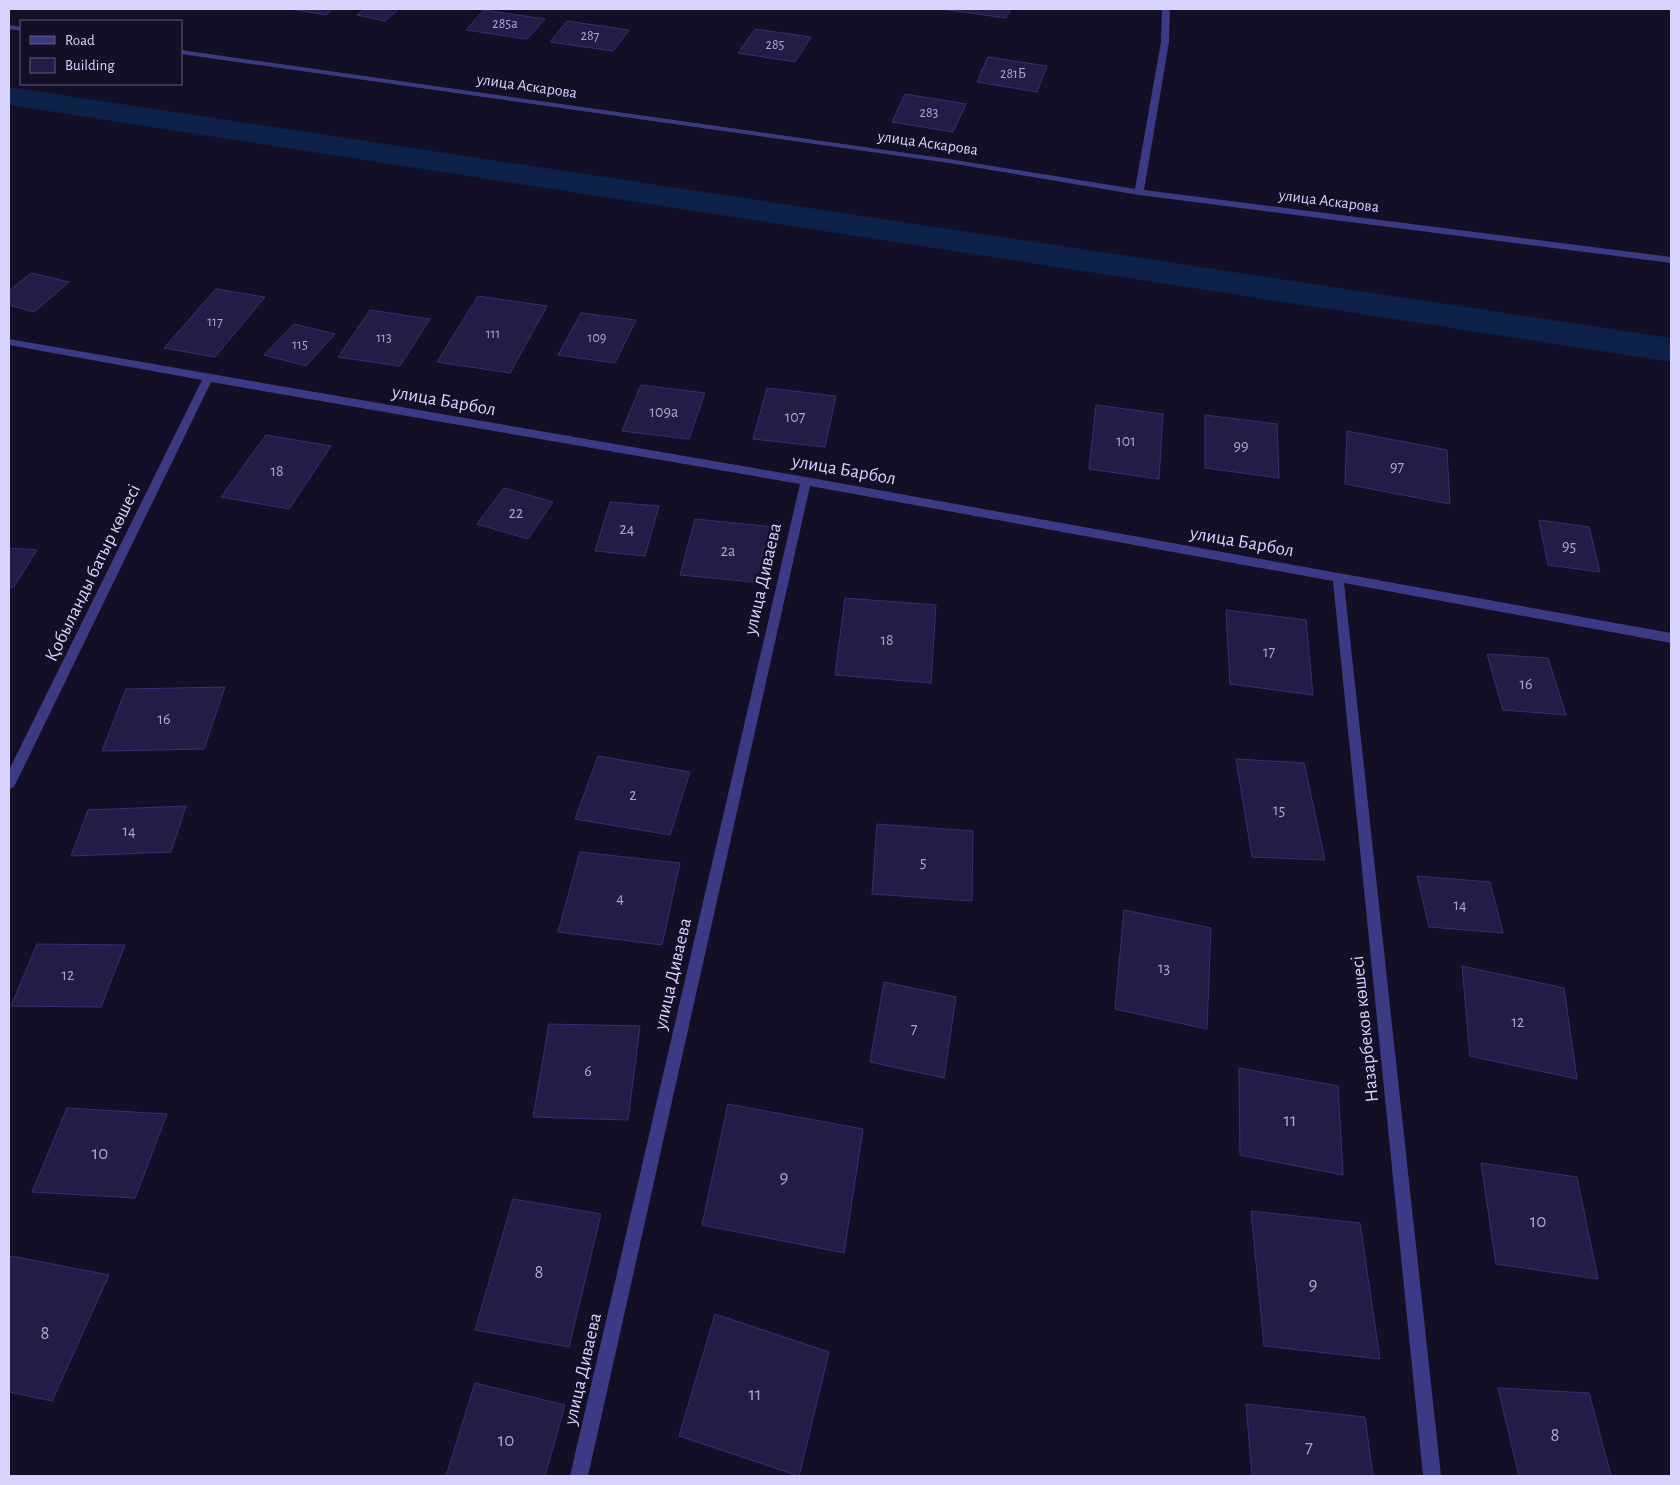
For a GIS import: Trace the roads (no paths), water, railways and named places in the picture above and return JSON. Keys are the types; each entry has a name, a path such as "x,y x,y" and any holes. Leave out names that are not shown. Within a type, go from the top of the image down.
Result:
{"street":[{"path":"1139,192 1164,42 1166,9"},
{"name":"улица Аскарова","path":"182,52 939,159 1139,192 1671,260"},
{"name":"улица Барбол","path":"9,342 806,481 1671,638"},
{"name":"Қобыланды батыр көшесі","path":"9,783 208,378"},
{"name":"улица Диваева","path":"579,1476 806,481"},
{"name":"Назарбеков көшесі","path":"1338,577 1432,1476"}],"waterway":[{"path":"9,96 1671,350"}]}
